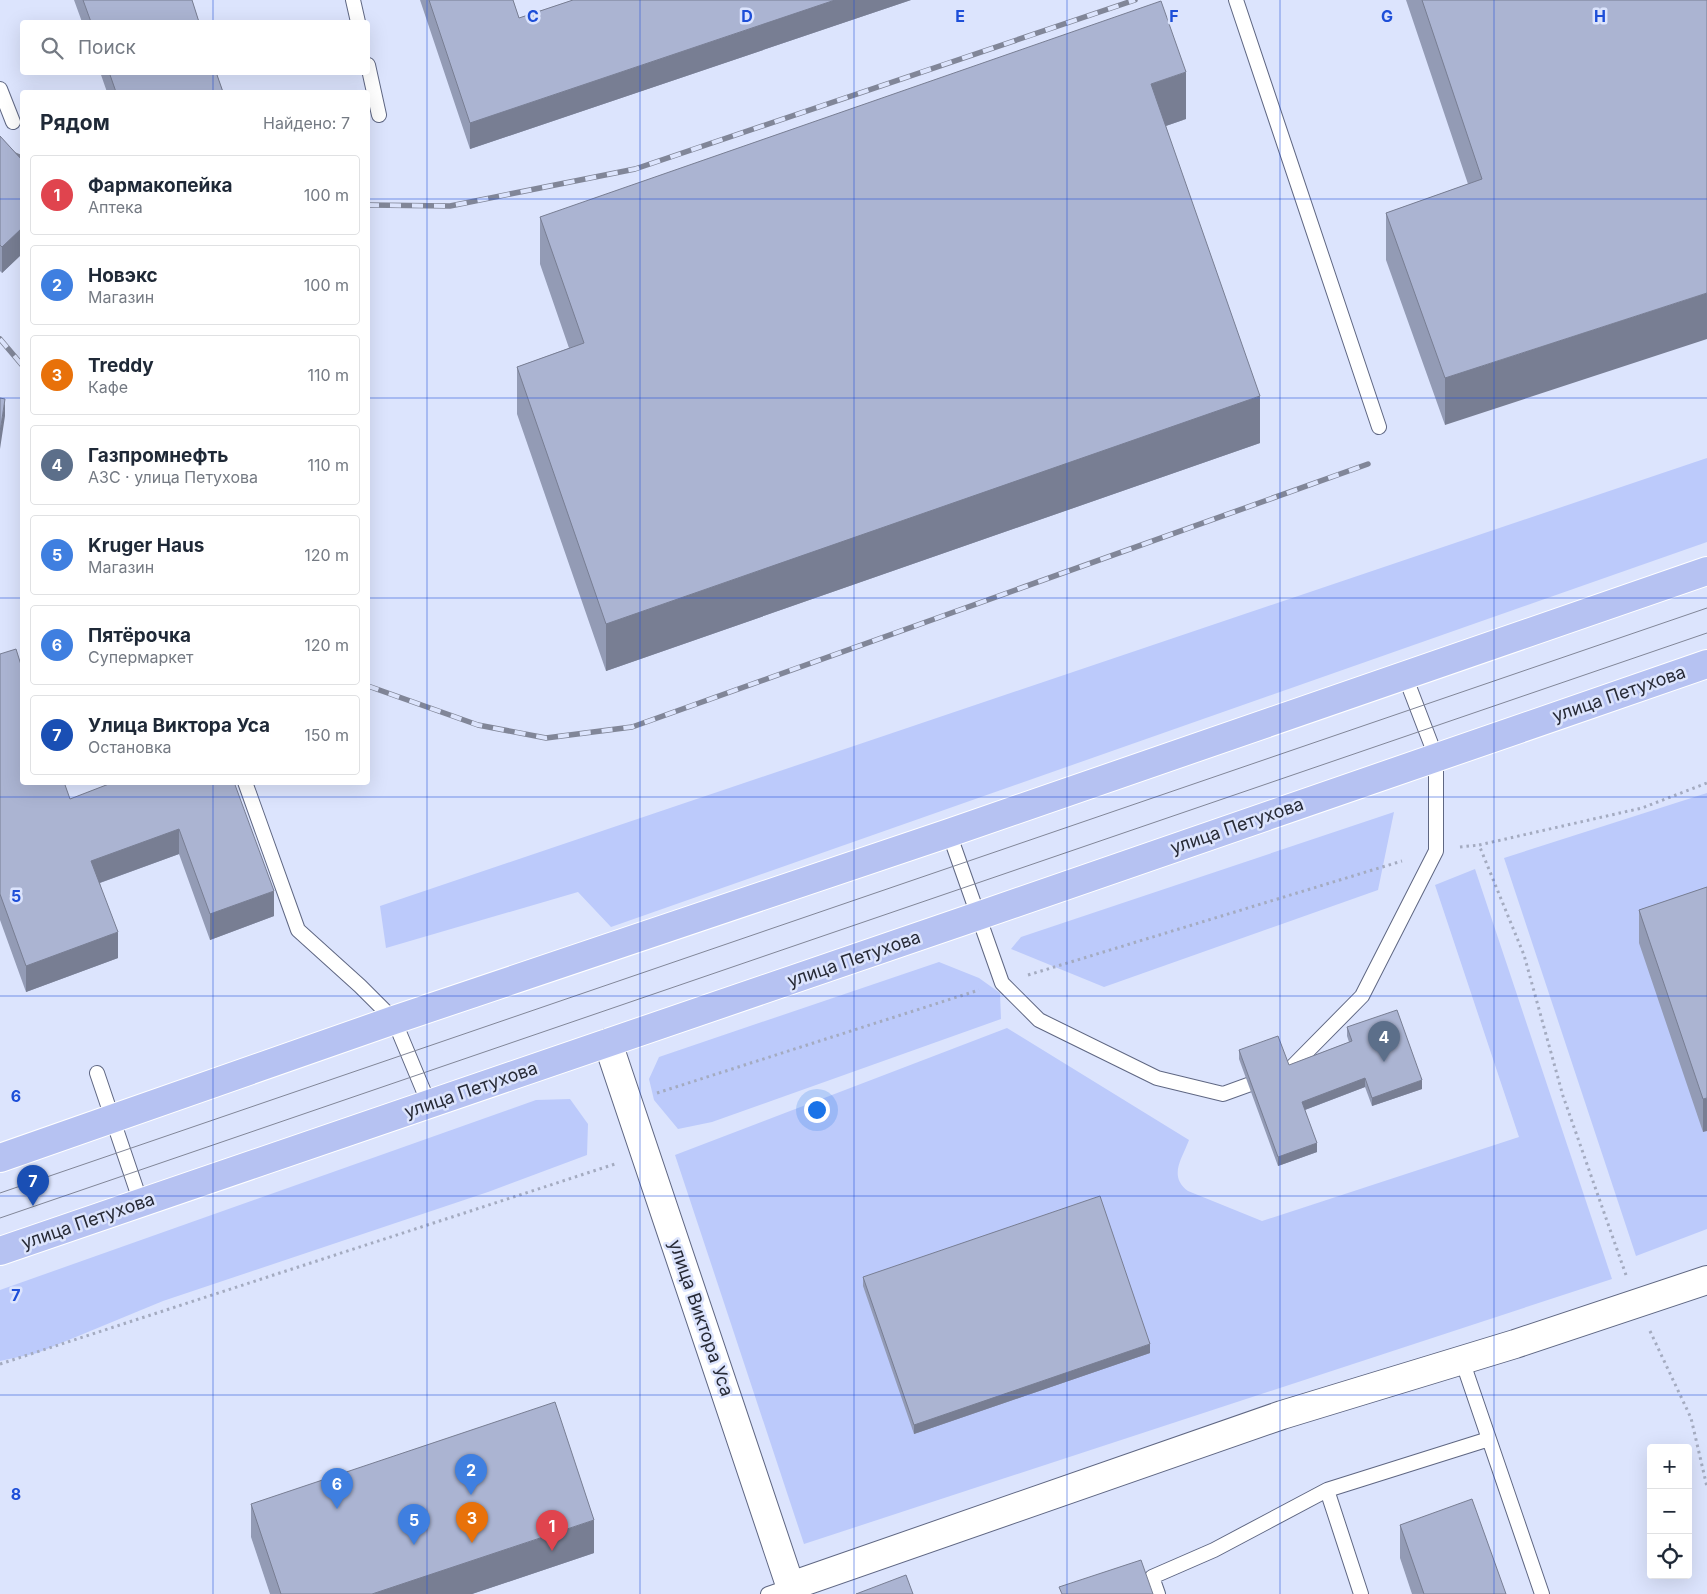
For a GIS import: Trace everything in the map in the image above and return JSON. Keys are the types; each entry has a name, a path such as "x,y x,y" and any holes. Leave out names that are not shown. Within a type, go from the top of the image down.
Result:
{"highway":[{"path":"0,1158 394,1020 950,833 1707,571"},
{"name":"улица Петухова","path":"0,1251 1707,664"}],"street":[{"name":"улица Виктора Уса","path":"608,1043 784,1591"},
{"path":"784,1591 1282,1415 1514,1344 1707,1280"}],"lane":[{"path":"353,0 358,20"},
{"path":"1236,0 1379,427"},
{"path":"370,74 379,115"},
{"path":"0,89 13,122"},
{"path":"950,833 1002,983 1039,1020 1157,1078 1223,1094 1289,1070 1362,996 1436,851 1436,757 1404,676"},
{"path":"246,785 298,930 360,986 394,1020 429,1104"},
{"path":"97,1073 141,1203"},
{"path":"1462,1360 1542,1594"},
{"path":"1158,1594 1148,1579 1214,1550 1327,1490 1489,1439"},
{"path":"1327,1490 1361,1594"}],"path":[{"path":"628,1102 1002,983 1436,851 1479,845 1642,808 1707,783"},
{"path":"1479,845 1524,955 1563,1096 1636,1303 1692,1418 1707,1487"},
{"path":"0,1364 645,1154"}],"shaded area":[{"path":"1707,458 1707,542 611,927 578,892 386,948 380,906"},
{"path":"1707,793 1707,1229 1636,1256 1504,858"},
{"path":"1394,812 1378,890 1104,987 1011,949 1021,937"},
{"path":"1475,869 1612,1279 804,1544 675,1155 1007,1028 1189,1140 1178,1167 1179,1179 1188,1191 1262,1221 1519,1137 1435,885"},
{"path":"939,962 979,978 1000,993 1001,1019 712,1122 678,1129 654,1100 649,1079 659,1057"},
{"path":"570,1099 588,1124 587,1155 488,1192 163,1301 37,1353 0,1361 0,1290 536,1100"}],"building":[{"path":"83,0 192,0 198,20 90,20"},
{"path":"429,0 513,0 519,18 573,0 835,0 470,123"},
{"path":"1422,0 1707,0 1707,293 1445,378 1386,213 1482,179"},
{"path":"1161,1 1186,72 1151,84 1260,396 606,624 517,367 584,343 540,217"},
{"path":"110,75 217,75 222,90 115,90"},
{"path":"0,136 20,158 20,230 2,247 0,245"},
{"path":"0,398 5,399 0,432"},
{"path":"16,649 20,662 20,785 65,785 70,799 106,785 235,785 274,891 210,914 179,829 91,861 118,932 26,966 0,894 0,654"},
{"path":"1707,887 1707,1098 1703,1099 1639,910"},
{"path":"1397,1010 1422,1080 1372,1098 1365,1078 1302,1102 1317,1143 1278,1157 1239,1050 1278,1036 1289,1065 1352,1041 1347,1027"},
{"path":"1100,1196 1150,1344 914,1425 863,1277"},
{"path":"555,1402 594,1520 372,1594 281,1594 251,1504"},
{"path":"1472,1499 1506,1594 1424,1594 1400,1525"},
{"path":"1141,1560 1153,1594 1062,1594 1059,1587"},
{"path":"906,1575 913,1594 856,1594"}],"tram line":[{"path":"0,1193 1707,608"},
{"path":"0,1218 1707,633"}],"railway":[{"path":"370,205 450,206 635,169 1135,0"},
{"path":"0,149 20,157"},
{"path":"0,339 20,363"},
{"path":"370,687 478,725 546,738 632,727 1368,464"}],"place":[{"name":"Газпромнефть","path":"1384,1062"},
{"name":"Улица Виктора Уса","path":"33,1206"},
{"name":"Новэкс","path":"471,1495"},
{"name":"Пятёрочка","path":"337,1509"},
{"name":"Treddy","path":"472,1543"},
{"name":"Kruger Haus","path":"414,1545"},
{"name":"Фармакопейка","path":"552,1551"}]}
